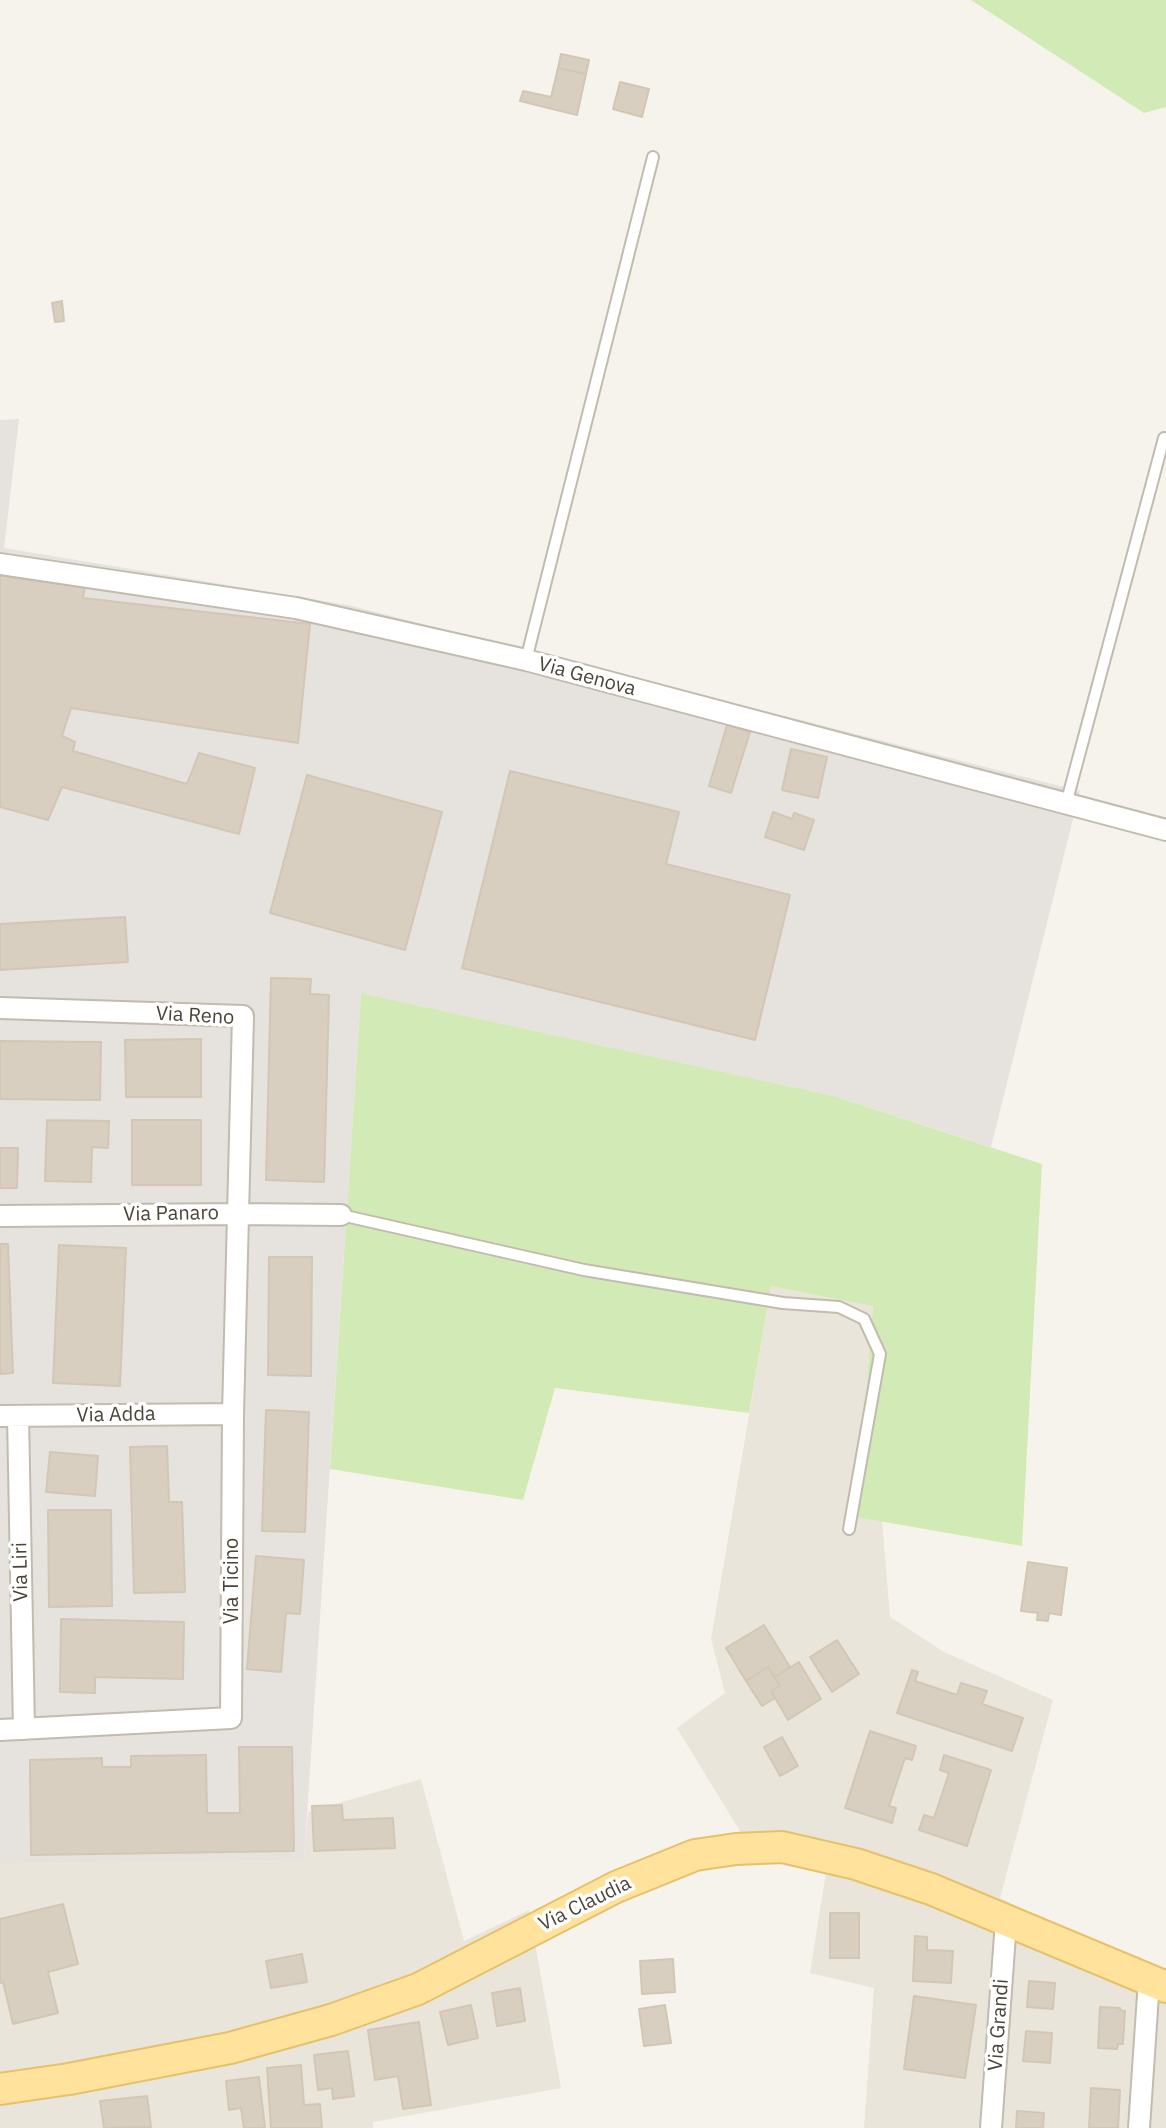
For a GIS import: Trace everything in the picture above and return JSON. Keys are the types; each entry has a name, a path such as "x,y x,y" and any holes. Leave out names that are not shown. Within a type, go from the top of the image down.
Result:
{"main road":[{"name":"Via Claudia","path":"0,2089 230,2048 331,2020 418,1989 616,1887 695,1855 736,1849 782,1847 856,1864 931,1889 1158,1983"}],"street":[{"name":"Via Genova","path":"0,564 296,608 526,660 1166,830"},
{"name":"Via Reno","path":"0,1008 243,1016 238,1214"},
{"name":"Via Ticino","path":"0,1730 231,1718 238,1214"},
{"name":"Via Panaro","path":"0,1216 341,1215"},
{"name":"Via Adda","path":"9,1416 233,1414"},
{"name":"Via Liri","path":"9,1416 24,1729"},
{"name":"Via Grandi","path":"991,2128 1006,1921"},
{"path":"1139,2128 1158,1983"}],"lane":[{"path":"526,660 653,157"},
{"path":"1066,804 1164,438"},
{"path":"341,1215 584,1270 783,1303 839,1307 864,1319 880,1354 849,1529"}],"shaded area":[{"path":"19,419 4,548 348,605 1080,791 991,1147 834,1096 361,993 304,1861 0,1864 0,420"},
{"path":"771,1286 873,1305 856,1517 882,1521 890,1617 944,1652 1053,1700 1000,1898 1166,1977 1166,2128 864,2128 874,1988 810,1973 828,1860 746,1841 677,1728 725,1693 711,1639"},
{"path":"421,1779 464,1941 529,1910 561,2088 373,2122 373,2128 0,2128 0,1864 304,1861 308,1812"}],"green space":[{"path":"971,0 1166,0 1166,107 1144,113"},
{"path":"361,993 834,1096 1042,1164 1022,1546 856,1517 873,1306 771,1286 749,1413 555,1388 523,1500 330,1469"}],"building":[{"path":"561,54 589,60 586,74 558,68"},
{"path":"558,68 586,74 577,115 520,101 523,91 551,97"},
{"path":"620,82 649,89 642,117 613,109"},
{"path":"62,301 64,321 55,322 52,303"},
{"path":"0,571 86,581 83,598 310,624 298,743 71,708 62,736 75,742 73,751 187,784 199,753 255,768 239,834 62,787 48,820 0,807"},
{"path":"727,725 750,732 731,793 709,786"},
{"path":"791,749 827,757 818,798 782,790"},
{"path":"510,771 679,812 666,864 790,895 755,1040 462,968"},
{"path":"307,775 442,812 405,950 270,913"},
{"path":"773,812 792,819 794,813 814,820 804,850 765,837"},
{"path":"125,917 128,962 0,970 0,924"},
{"path":"271,978 311,979 310,994 329,995 324,1182 266,1180"},
{"path":"201,1039 201,1097 126,1097 125,1040"},
{"path":"0,1041 101,1042 100,1100 0,1099"},
{"path":"47,1120 109,1121 108,1148 92,1147 91,1182 45,1181"},
{"path":"132,1120 201,1120 201,1185 132,1185"},
{"path":"0,1148 18,1148 17,1188 0,1188"},
{"path":"0,1244 8,1244 13,1373 0,1374"},
{"path":"59,1245 126,1248 120,1386 53,1383"},
{"path":"269,1257 312,1257 311,1376 268,1375"},
{"path":"266,1410 309,1412 305,1532 262,1531"},
{"path":"167,1446 169,1502 182,1502 185,1592 134,1593 130,1447"},
{"path":"50,1452 98,1456 95,1496 46,1492"},
{"path":"48,1510 111,1510 112,1606 49,1607"},
{"path":"256,1556 304,1560 300,1614 286,1613 281,1672 247,1669"},
{"path":"1028,1562 1067,1568 1061,1615 1049,1613 1048,1621 1037,1620 1038,1613 1021,1611"},
{"path":"61,1619 184,1622 183,1679 95,1677 95,1693 60,1692"},
{"path":"764,1625 790,1667 775,1677 768,1667 746,1681 726,1648"},
{"path":"837,1640 859,1674 832,1692 810,1657"},
{"path":"799,1662 821,1699 788,1720 771,1691 780,1686 775,1677"},
{"path":"768,1667 780,1686 771,1691 775,1698 762,1706 746,1681"},
{"path":"912,1670 918,1672 915,1681 957,1695 961,1683 987,1691 982,1704 1023,1718 1012,1751 897,1713"},
{"path":"870,1731 916,1746 912,1760 905,1758 889,1806 896,1808 892,1823 845,1808"},
{"path":"782,1737 798,1766 780,1776 764,1747"},
{"path":"239,1747 292,1747 294,1851 31,1855 30,1760 102,1758 102,1767 131,1767 131,1756 206,1755 207,1813 240,1813"},
{"path":"944,1755 991,1770 967,1846 919,1830 924,1815 934,1818 949,1773 940,1770"},
{"path":"342,1805 343,1820 393,1818 395,1848 314,1851 312,1806"},
{"path":"63,1904 78,1964 48,1972 58,2013 13,2024 3,1982 0,1983 0,1919"},
{"path":"830,1913 859,1913 859,1958 830,1958"},
{"path":"915,1936 927,1937 927,1950 953,1951 951,1983 913,1981"},
{"path":"302,1954 307,1982 271,1988 266,1961"},
{"path":"673,1959 675,1992 642,1994 640,1961"},
{"path":"1029,1981 1055,1983 1053,2009 1027,2007"},
{"path":"520,1988 525,2021 497,2026 492,1993"},
{"path":"914,1996 976,2005 965,2078 904,2069"},
{"path":"471,2005 478,2038 448,2045 440,2012"},
{"path":"665,2005 671,2043 644,2046 639,2009"},
{"path":"1100,2007 1125,2011 1123,2044 1118,2044 1117,2049 1098,2048"},
{"path":"419,2022 431,2105 403,2109 398,2076 375,2080 368,2030"},
{"path":"1026,2031 1052,2033 1050,2063 1023,2061"},
{"path":"348,2051 354,2096 333,2099 332,2088 318,2090 314,2055"},
{"path":"301,2065 304,2105 320,2104 322,2128 271,2128 267,2068"},
{"path":"259,2077 265,2128 244,2128 241,2108 229,2110 226,2081"},
{"path":"1091,2088 1120,2090 1118,2128 1089,2128"},
{"path":"147,2096 151,2127 104,2128 100,2101"},
{"path":"1017,2111 1044,2113 1043,2128 1016,2128"}]}
